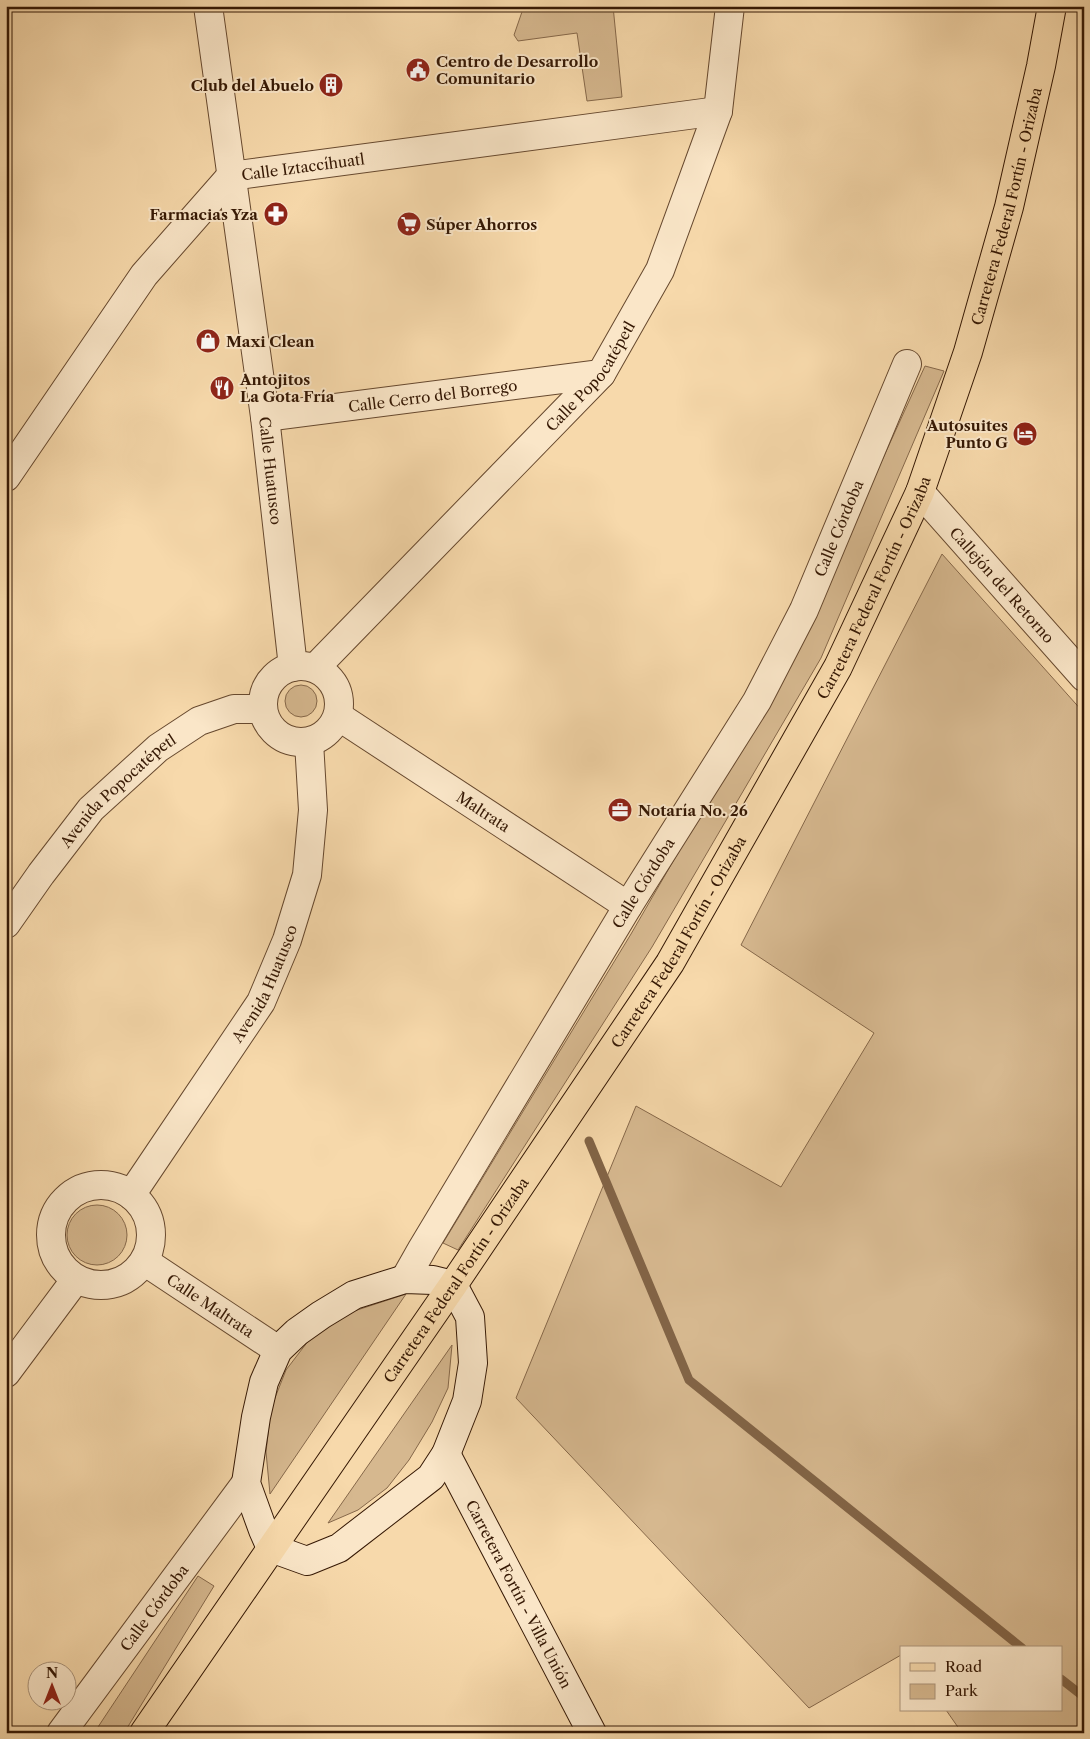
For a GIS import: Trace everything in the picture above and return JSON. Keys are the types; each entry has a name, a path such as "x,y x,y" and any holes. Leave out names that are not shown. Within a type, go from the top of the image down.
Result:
{"main road":[{"name":"Carretera Federal Fortín - Orizaba","path":"144,1733 452,1286 670,963 838,666 920,492 968,352 1009,207 1041,66 1052,6"}],"street":[{"name":"Calle Huatusco","path":"208,6 265,417 304,667"},
{"name":"Calle Popocatépetl","path":"304,667 601,374 660,270 718,110 730,6"},
{"name":"Calle Iztaccíhuatl","path":"6,477 144,275 231,176 718,110"},
{"name":"Calle Córdoba","path":"405,1279 628,906 757,701 804,610 908,364"},
{"name":"Calle Cerro del Borrego","path":"265,417 601,374"},
{"name":"Callejón del Retorno","path":"920,492 1084,677"},
{"path":"304,667 325,674 333,682 340,704 334,725 327,733 319,739 309,742 297,742 284,739 274,731 267,721 263,709 264,698 267,687 282,670 304,667"},
{"name":"Avenida Popocatépetl","path":"6,924 41,874 91,809 158,748 199,721 234,709 263,709"},
{"name":"Maltrata","path":"338,716 628,906"},
{"name":"Avenida Huatusco","path":"131,1195 261,1002 288,940 307,875 313,810 309,742"},
{"path":"100,1185 116,1188 131,1195 141,1206 148,1219 151,1233 150,1248 144,1261 134,1273 121,1281 106,1285 91,1284 76,1279 64,1269 55,1256 50,1240 52,1223 58,1208 70,1196 84,1188 100,1185"},
{"name":"Calle Maltrata","path":"144,1261 278,1350"},
{"path":"6,1374 76,1279"},
{"path":"405,1279 433,1280 452,1286 470,1317 473,1364 467,1401 446,1454 431,1477 339,1548 307,1560 271,1548 246,1483 256,1417 264,1382 278,1350 297,1332 354,1295 405,1279"},
{"name":"Carretera Fortín - Villa Unión","path":"446,1454 592,1733"},
{"name":"Calle Córdoba","path":"61,1733 246,1483"}],"green space":[{"path":"524,6 613,6 622,97 587,101 577,33 518,41 514,35"},
{"path":"925,366 944,371 821,658 652,947 458,1250 443,1243 631,934 797,647"},
{"path":"942,554 1084,713 1084,1733 962,1733 947,1712 1062,1712 1062,1646 900,1646 900,1656 809,1708 516,1398 636,1106 781,1187 874,1033 741,945"},
{"path":"301,685 307,686 312,690 316,695 316,707 312,712 307,716 301,717 295,716 290,712 286,707 285,701 286,695 290,690 295,686"},
{"path":"97,1205 114,1210 122,1218 127,1235 122,1252 114,1260 97,1265 80,1260 72,1252 67,1235 72,1218 80,1210"},
{"path":"406,1294 270,1494 266,1452 271,1408 286,1370 309,1340 345,1314"},
{"path":"452,1345 448,1388 432,1422 409,1460 387,1488 358,1510 328,1523"},
{"path":"198,1576 214,1586 124,1733 94,1733"}],"waterway":[{"path":"589,1141 689,1380 1020,1646"},
{"path":"1062,1680 1084,1697"}],"place":[{"name":"Centro de Desarrollo Comunitario","path":"418,70"},
{"name":"Club del Abuelo","path":"331,85"},
{"name":"Farmacias Yza","path":"276,214"},
{"name":"Súper Ahorros","path":"409,224"},
{"name":"Maxi Clean","path":"208,341"},
{"name":"Antojitos La Gota Fría","path":"222,388"},
{"name":"Autosuites Punto G","path":"1025,434"},
{"name":"Notaría No. 26","path":"620,810"}]}
